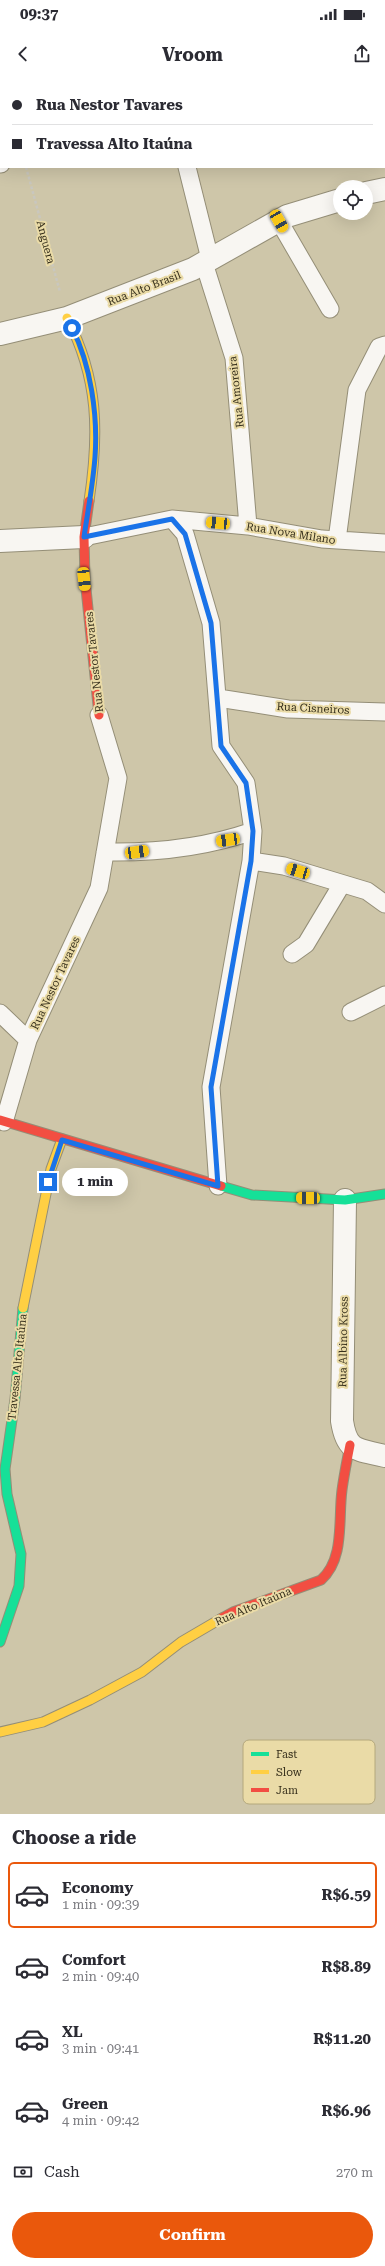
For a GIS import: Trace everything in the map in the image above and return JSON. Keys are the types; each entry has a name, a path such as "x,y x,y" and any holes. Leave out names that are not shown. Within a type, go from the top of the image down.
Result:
{"street":[{"path":"373,192 385,189"},
{"name":"Rua Alto Brasil","path":"0,334 67,318 207,261 287,216 333,202"},
{"name":"Rua Nestor Tavares","path":"67,318 78,339 93,389 96,457 84,537 84,579 99,715"},
{"path":"0,541 84,537"},
{"path":"2,1121 252,1195 345,1200 385,1194"},
{"name":"Travessa Alto Itaúna","path":"0,1642 18,1586 21,1554 7,1494 5,1469 15,1399 24,1297 51,1169 62,1140"},
{"name":"Rua Albino Kross","path":"345,1200 342,1421 345,1438 350,1445"},
{"path":"350,1445 364,1452 385,1456"},
{"name":"Rua Alto Itaúna","path":"0,1732 43,1722 84,1703 142,1672 181,1642 233,1612 321,1580 330,1572 337,1554 342,1490 350,1445"}],"lane":[{"name":"Rua Amoreira","path":"187,168 207,261 234,358 248,526"},
{"path":"279,221 330,309"},
{"path":"337,540 357,390 379,347 385,345"},
{"path":"172,519 185,534 211,623 221,746 246,783 253,831 251,861 211,1087 218,1186"},
{"name":"Rua Nova Milano","path":"84,537 172,519 248,526 337,540 385,543"},
{"name":"Rua Cisneiros","path":"218,698 288,709 385,712"},
{"name":"Rua Nestor Tavares","path":"2,1121 28,1040 99,888 118,778 99,715"},
{"path":"105,852 137,852 228,840 253,831"},
{"path":"251,861 284,866 367,891 385,904"},
{"path":"292,954 306,944 342,884"},
{"path":"351,1012 385,995"},
{"name":"Rua Nestor Tavares","path":"0,1013 28,1040"}],"path":[{"name":"Anguera","path":"26,168 67,318"}],"traffic: fast":[{"path":"221,1186 252,1195 345,1200 385,1194"},
{"path":"0,1642 19,1586 21,1554 7,1494 5,1469 15,1399 23,1308"}],"traffic: slow":[{"path":"67,318 78,341 85,363 91,385 94,407 94,453 89,501"},
{"path":"23,1308 51,1169 62,1139"},
{"path":"0,1732 43,1722 90,1700 142,1672 181,1642 222,1618"}],"traffic: jam":[{"path":"89,501 84,537 85,579 99,715"},
{"path":"0,1120 221,1186"},
{"path":"222,1618 233,1612 321,1580 329,1571 337,1550 342,1490 350,1445"}],"route":[{"path":"48,1182 51,1169 62,1140 218,1186 211,1087 251,861 253,831 246,783 221,746 211,623 185,534 172,519 84,537 96,457 93,389 78,339 72,328"}]}
